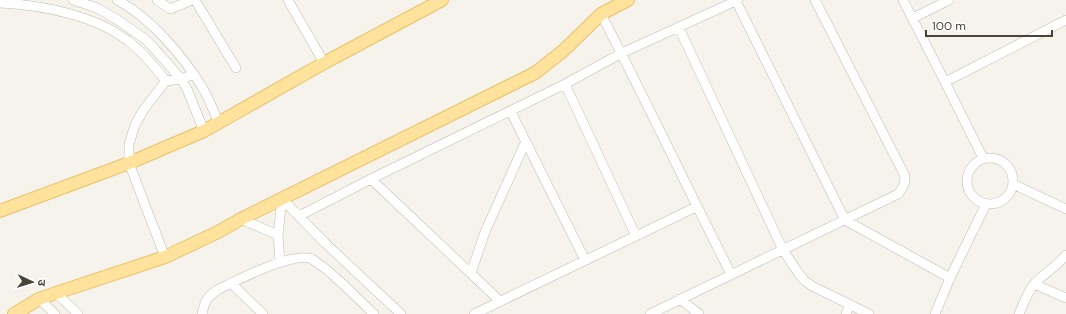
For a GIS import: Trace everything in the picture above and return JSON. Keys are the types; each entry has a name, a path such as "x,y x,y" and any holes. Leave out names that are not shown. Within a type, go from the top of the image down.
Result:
{"main road":[{"path":"0,211 129,163 219,124 324,63 442,0"},
{"path":"14,314 39,299 165,256 212,235 241,219 534,73 563,51 601,14 628,0"}],"street":[{"path":"73,0 97,8 118,20 145,39 181,80 190,96 204,131"},
{"path":"117,0 134,11 167,40 203,88 219,124"},
{"path":"157,0 170,9 192,0"},
{"path":"196,0 236,68"},
{"path":"288,0 324,63"},
{"path":"299,216 371,179 511,112 622,53 737,0 845,220 950,278"},
{"path":"650,314 898,194 905,183 905,176 815,0"},
{"path":"904,0 983,158"},
{"path":"913,18 949,0"},
{"path":"0,3 40,6 92,21 128,41 151,62 166,81"},
{"path":"601,14 622,53 730,274"},
{"path":"945,82 1066,20"},
{"path":"679,28 783,250 799,274 812,286 869,314"},
{"path":"165,256 129,163 129,144 135,124 144,109 166,81 181,80 194,74"},
{"path":"565,84 636,236"},
{"path":"511,112 585,260"},
{"path":"470,273 485,232 526,141"},
{"path":"992,157 1001,160 1008,166 1012,175 1013,184 1009,193 1003,200 995,203 986,204 977,200 971,194 967,186 969,169 975,162 983,158 992,157"},
{"path":"371,179 500,301"},
{"path":"1013,184 1066,209"},
{"path":"282,199 325,243 401,314"},
{"path":"280,262 278,235 282,199"},
{"path":"935,314 950,278 986,204"},
{"path":"474,314 696,207"},
{"path":"241,219 278,235"},
{"path":"1019,314 1034,284 1061,262 1066,255"},
{"path":"202,314 208,296 231,283 280,262 303,257 312,259 329,272 374,314"},
{"path":"231,283 264,314"},
{"path":"1034,284 1066,298"},
{"path":"56,293 78,314"},
{"path":"39,299 55,314"},
{"path":"680,300 699,314"},
{"path":"846,314 850,305"}]}
